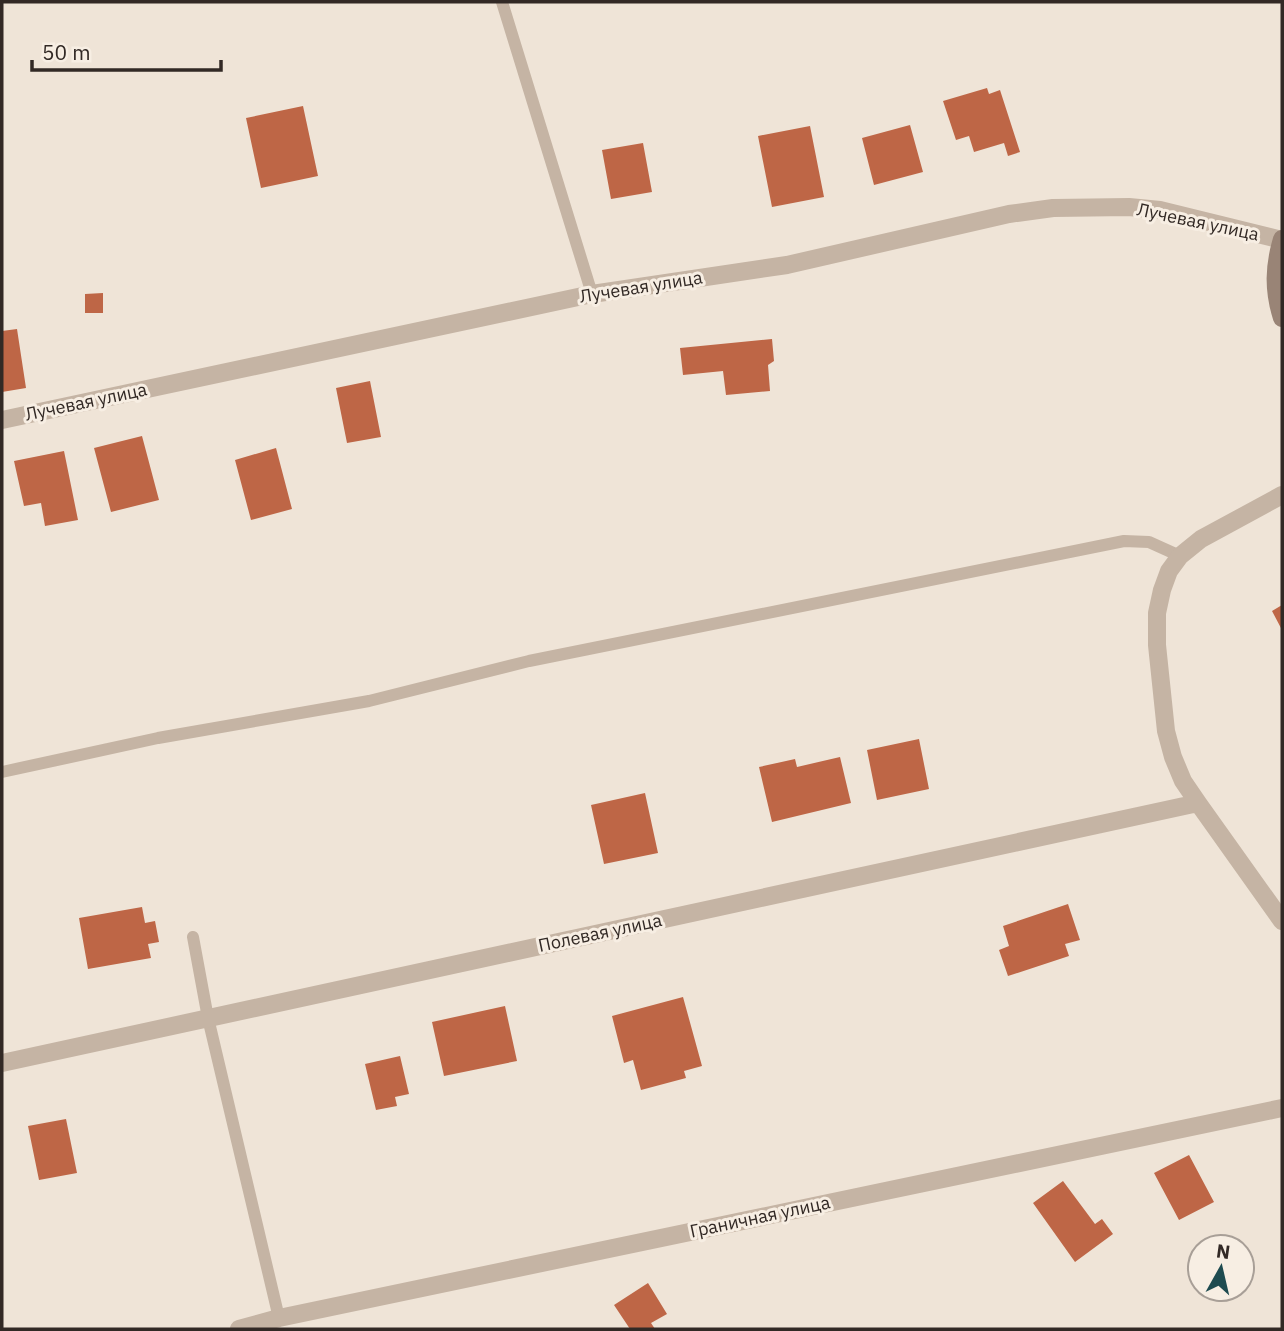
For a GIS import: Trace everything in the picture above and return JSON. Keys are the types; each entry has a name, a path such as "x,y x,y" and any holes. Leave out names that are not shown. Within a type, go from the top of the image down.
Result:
{"main road":[{"path":"1282,239 1274,276 1282,318"}],"street":[{"name":"Лучевая улица","path":"2,420 592,294 787,265 1009,214 1054,208 1129,207 1160,210 1282,239"},
{"path":"1282,495 1200,539 1180,556 1169,571 1157,613 1157,645 1166,731 1178,769 1198,803 1282,921"},
{"name":"Полевая улица","path":"2,1063 1198,803"},
{"name":"Граничная улица","path":"239,1329 279,1318 1282,1108"}],"lane":[{"path":"502,2 592,294"},
{"path":"2,772 158,738 369,701 529,661 1124,541 1149,542 1180,556"},
{"path":"193,937 208,1018 279,1318"}],"building":[{"path":"987,88 989,94 1000,90 1020,152 1008,156 1004,143 974,152 969,136 956,140 943,101"},
{"path":"303,106 318,176 261,188 246,118"},
{"path":"910,125 923,172 874,185 862,138"},
{"path":"810,126 824,197 772,207 758,136"},
{"path":"643,143 652,192 611,199 602,150"},
{"path":"103,293 103,313 85,313 85,294"},
{"path":"17,329 26,388 2,392 2,331"},
{"path":"772,339 774,361 768,365 770,391 726,395 723,371 683,375 680,348"},
{"path":"370,381 381,437 347,443 336,388"},
{"path":"142,436 159,500 111,512 94,448"},
{"path":"276,448 292,509 251,520 235,460"},
{"path":"64,451 78,520 45,526 41,503 24,506 14,461"},
{"path":"1282,605 1282,630 1272,611"},
{"path":"919,739 929,789 877,800 867,750"},
{"path":"840,757 851,803 772,822 759,767 795,759 797,767"},
{"path":"645,793 658,853 604,864 591,805"},
{"path":"1068,904 1080,940 1065,944 1069,956 1008,976 999,950 1009,946 1003,926"},
{"path":"142,907 145,923 155,921 159,942 148,944 151,958 88,969 79,918"},
{"path":"683,997 702,1066 684,1071 686,1078 641,1090 633,1060 624,1063 612,1016"},
{"path":"505,1006 517,1061 444,1076 432,1022"},
{"path":"400,1056 409,1094 395,1097 397,1106 376,1110 365,1064"},
{"path":"66,1119 77,1173 39,1180 28,1126"},
{"path":"1189,1155 1214,1202 1179,1220 1154,1173"},
{"path":"1063,1181 1095,1224 1102,1219 1113,1234 1075,1262 1033,1203"},
{"path":"648,1283 667,1314 651,1323 655,1329 630,1329 614,1305"}]}
